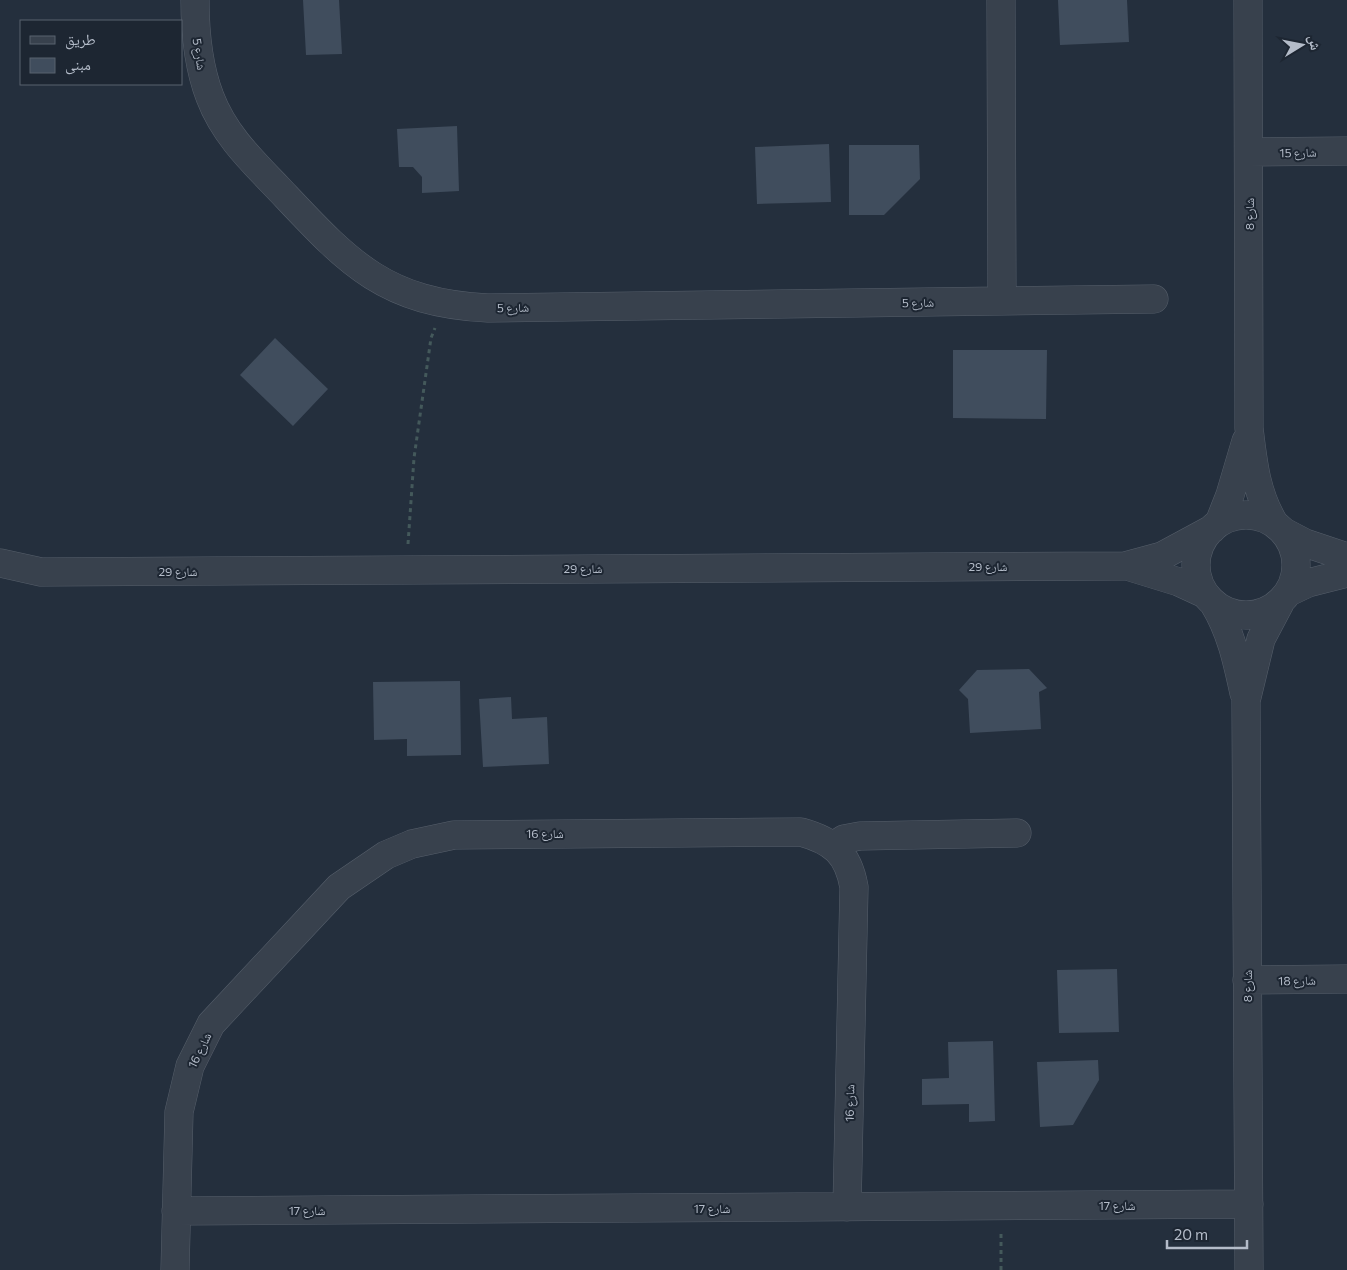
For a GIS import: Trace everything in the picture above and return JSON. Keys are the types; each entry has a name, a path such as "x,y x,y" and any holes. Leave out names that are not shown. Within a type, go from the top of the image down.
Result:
{"street":[{"name":"شارع 5","path":"196,0 197,44 202,71 217,114 238,146 333,246 355,265 380,281 407,293 443,303 488,308 1154,299"},
{"path":"1001,0 1002,301"},
{"name":"شارع 8","path":"1248,0 1249,428 1256,481 1266,510 1279,528"},
{"name":"شارع 15","path":"1249,152 1347,151"},
{"name":"شارع 8","path":"1215,526 1230,495 1249,428"},
{"path":"1347,557 1304,543 1252,515 1229,518 1215,526 1203,540 1197,553 1196,567 1198,581 1209,599 1226,612 1240,616 1255,616 1268,611 1285,597 1308,583 1347,573"},
{"name":"شارع 29","path":"0,563 41,572 1125,566 1162,556 1215,526"},
{"path":"1279,528 1296,555 1294,580 1285,597"},
{"name":"شارع 29","path":"1125,566 1170,579 1209,599"},
{"name":"شارع 29","path":"0,582 41,572"},
{"name":"شارع 8","path":"1246,701 1260,639 1285,597"},
{"name":"شارع 8","path":"1209,599 1223,619 1235,649 1246,701 1249,1270"},
{"name":"شارع 16","path":"175,1270 179,1112 190,1066 212,1024 339,887 386,855 433,838 475,833 801,832 823,838 834,846 848,867 854,887 846,1207"},
{"path":"834,846 844,840 860,836 1017,833"},
{"name":"شارع 18","path":"1247,980 1347,979"},
{"name":"شارع 17","path":"176,1211 1249,1204"}],"path":[{"path":"407,569 414,458 431,338 443,303"},
{"path":"1001,1206 1001,1270"}],"building":[{"path":"303,0 339,0 342,54 306,55"},
{"path":"1058,0 1127,0 1129,42 1060,45"},
{"path":"457,126 459,191 422,193 422,177 413,167 399,167 397,129"},
{"path":"829,144 831,202 757,204 755,147"},
{"path":"849,145 919,145 920,179 884,215 849,215"},
{"path":"275,338 328,389 293,426 240,375"},
{"path":"953,350 1047,350 1046,419 953,418"},
{"path":"1029,669 1047,688 1039,692 1041,729 970,733 968,699 959,690 977,670"},
{"path":"460,681 461,755 407,756 407,739 374,740 373,682"},
{"path":"511,697 512,719 547,717 549,764 483,767 479,699"},
{"path":"1117,969 1119,1032 1059,1033 1057,970"},
{"path":"993,1041 995,1121 969,1122 969,1104 922,1105 922,1079 949,1078 948,1042"},
{"path":"1098,1060 1099,1080 1073,1125 1040,1127 1037,1062"}]}
